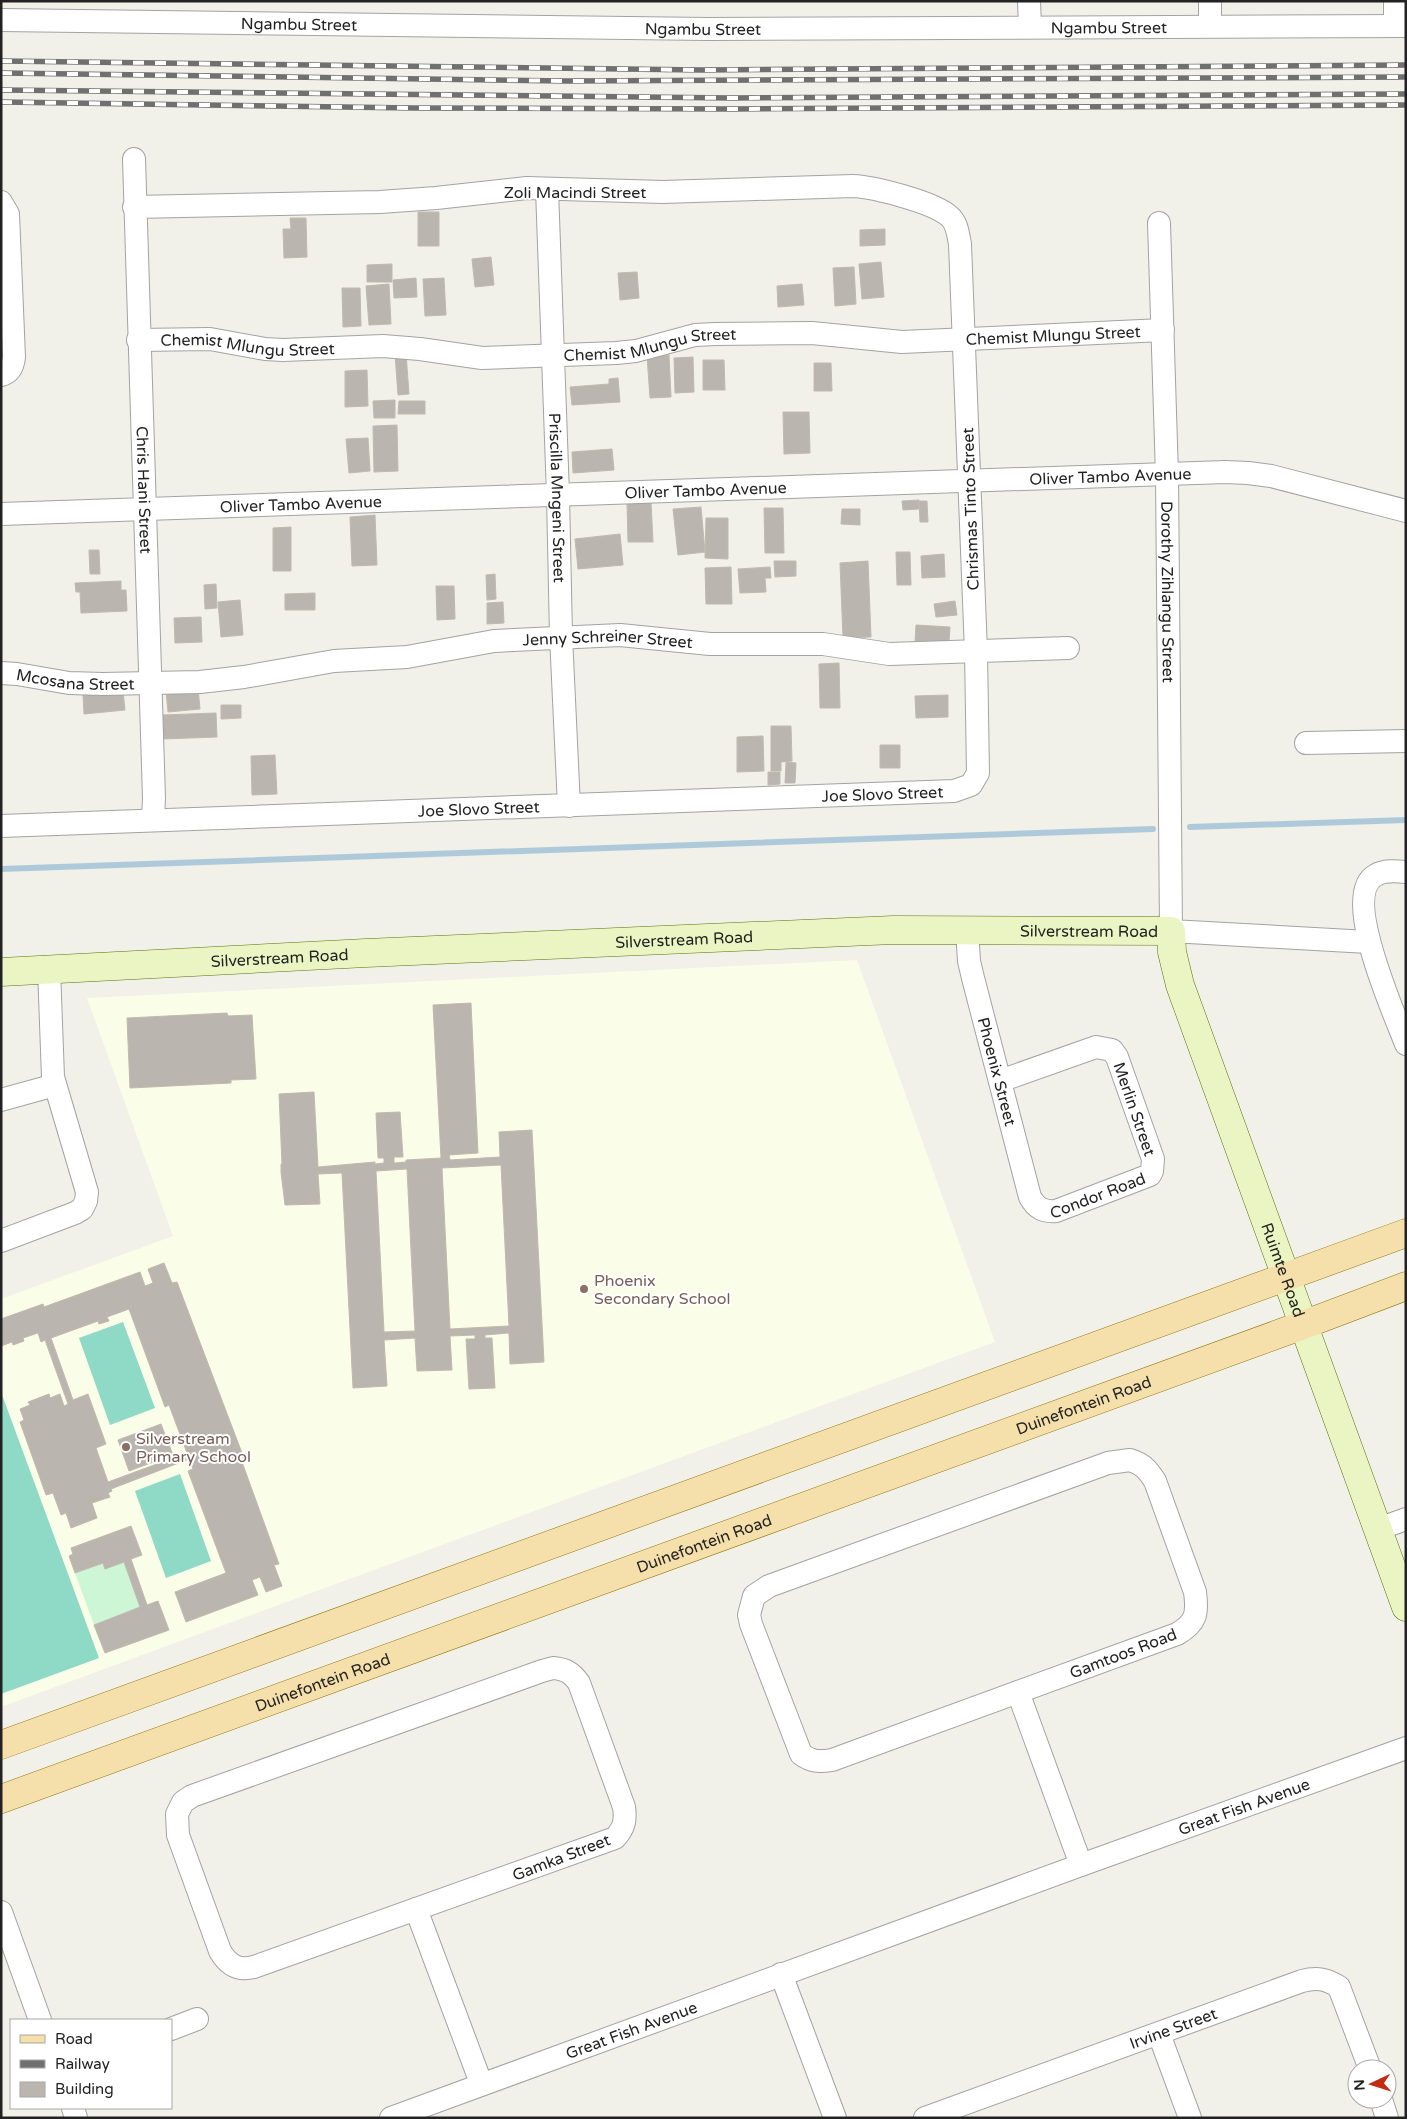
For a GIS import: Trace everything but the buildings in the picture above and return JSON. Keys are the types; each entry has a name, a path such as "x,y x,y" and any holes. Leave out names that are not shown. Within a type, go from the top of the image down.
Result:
{"main road":[{"path":"1,1744 1406,1233"},
{"name":"Duinefontein Road","path":"1,1799 1406,1286"}],"street":[{"path":"1029,1 1030,27"},
{"path":"1210,1 1210,26"},
{"path":"1395,1 1400,26"},
{"name":"Ngambu Street","path":"1,20 698,29 1400,26"},
{"name":"Chris Hani Street","path":"134,159 138,340 154,798 153,820"},
{"name":"Zoli Macindi Street","path":"134,207 380,202 528,188 663,192 865,186 934,207 950,216"},
{"name":"Priscilla Mngeni Street","path":"547,189 561,636 569,806"},
{"path":"1,202 8,214 14,357 13,366 6,374 1,375"},
{"name":"Chrismas Tinto Street","path":"950,216 957,229 960,244 976,652 978,773 971,785 954,791"},
{"name":"Dorothy Zihlangu Street","path":"1159,223 1167,475 1171,931"},
{"name":"Chemist Mlungu Street","path":"138,340 210,339 265,349 283,350 383,346 482,358 636,351 674,340 715,334 812,333 857,336 887,342 1163,330"},
{"name":"Oliver Tambo Avenue","path":"1,514 1248,472 1271,476 1406,511"},
{"name":"Jenny Schreiner Street","path":"150,683 222,680 308,664 408,658 478,643 561,636 644,636 736,646 823,644 889,654 1068,648"},
{"name":"Mcosana Street","path":"1,673 69,683 150,683"},
{"path":"1306,743 1406,741"},
{"name":"Joe Slovo Street","path":"1,826 954,791"},
{"path":"1406,872 1384,872 1374,875 1368,883 1363,905 1368,942 1406,1044"},
{"name":"Silverstream Road","path":"1,972 893,930 1171,931 1368,942"},
{"name":"Phoenix Street","path":"967,930 973,978 1030,1196 1034,1204 1040,1209"},
{"name":"Ruimte Road","path":"1171,931 1172,952 1180,985 1406,1607"},
{"path":"1,1241 75,1214 86,1201 85,1182 55,1085 52,1068 49,969"},
{"name":"Merlin Street","path":"1000,1081 1096,1047 1112,1050 1117,1057 1153,1159 1152,1170"},
{"path":"1,1100 55,1085"},
{"name":"Condor Road","path":"1040,1209 1047,1212 1056,1211 1146,1178 1152,1170"},
{"name":"Gamtoos Road","path":"1130,1460 1140,1463 1149,1470 1154,1481 1195,1592 1197,1605 1195,1618 1188,1628 1177,1634 1018,1692 832,1760 819,1762 809,1760 801,1754 796,1745 751,1624 749,1615 750,1605 754,1596 761,1590 778,1582 1108,1463 1130,1460"},
{"path":"1378,1529 1406,1519"},
{"name":"Gamka Street","path":"553,1668 563,1669 573,1675 579,1684 624,1807 626,1818 623,1829 615,1838 606,1843 416,1909 254,1967 239,1968 225,1960 220,1951 178,1835 178,1814 183,1802 192,1796 532,1674 553,1668"},
{"path":"1018,1692 1081,1865"},
{"name":"Great Fish Avenue","path":"391,2118 481,2083 638,2028 781,1974 1406,1748"},
{"path":"416,1909 481,2083"},
{"path":"1,1912 40,2019"},
{"path":"781,1974 789,1990 834,2118"},
{"name":"Irvine Street","path":"925,2118 1302,1981 1322,1978 1329,1980 1339,1987 1343,1993 1366,2059"},
{"path":"172,2028 197,2019"},
{"path":"1158,2034 1190,2118"}],"shaded area":[{"name":"Phoenix Secondary School","path":"857,960 995,1342 1,1707 1,1299 173,1236 87,998"}],"green space":[{"path":"123,1322 155,1408 110,1425 79,1338"},
{"path":"1,1392 99,1658 1,1694"},
{"path":"180,1474 211,1561 166,1578 135,1491"},
{"path":"124,1562 140,1607 94,1625 75,1573 103,1563"}],"waterway":[{"path":"1190,827 1406,820"},
{"path":"1,869 1153,829"}],"railway":[{"path":"1,61 701,70 1406,65"},
{"path":"1,73 567,81 1406,77"},
{"path":"1,90 732,98 1406,94"},
{"path":"1,102 413,108 732,109 1406,105"}],"place":[{"name":"Phoenix Secondary School","path":"584,1289"},
{"name":"Silverstream Primary School","path":"126,1447"}]}
